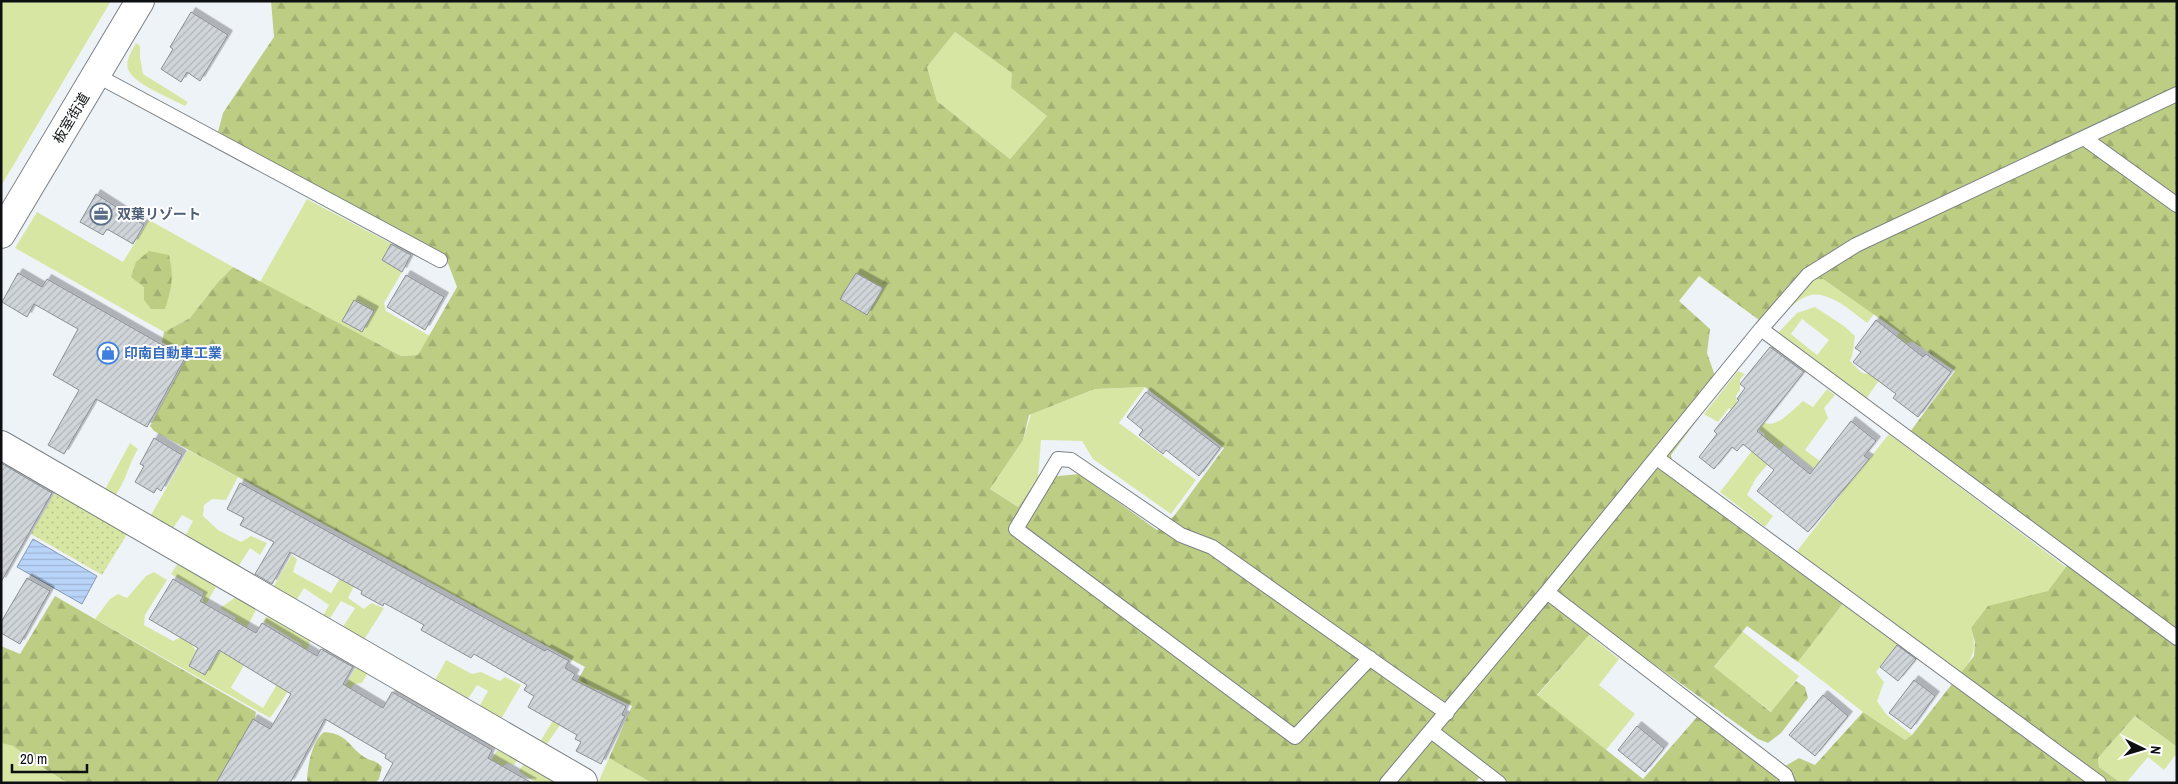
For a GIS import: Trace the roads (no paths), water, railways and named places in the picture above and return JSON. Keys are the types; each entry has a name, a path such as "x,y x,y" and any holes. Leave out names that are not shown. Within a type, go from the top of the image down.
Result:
{"street":[{"name":"板室街道","path":"1,234 140,1"},
{"path":"1,445 583,782"}],"lane":[{"path":"96,75 440,260"},
{"path":"1387,783 1547,592 1761,328 1808,275 1856,245 2177,94"},
{"path":"2084,138 2177,205"},
{"path":"1761,328 2177,638"},
{"path":"1657,458 2100,783"},
{"path":"1370,658 1295,737 1016,530 1058,459 1071,460 1181,534 1212,547 1447,712"},
{"path":"1547,592 1785,775 1788,783"},
{"path":"1431,731 1498,783"}],"water":[{"path":"33,539 97,576 82,604 17,567"}],"place":[{"name":"双葉リゾート","path":"101,214"},
{"name":"印南自動車工業","path":"108,353"}]}
